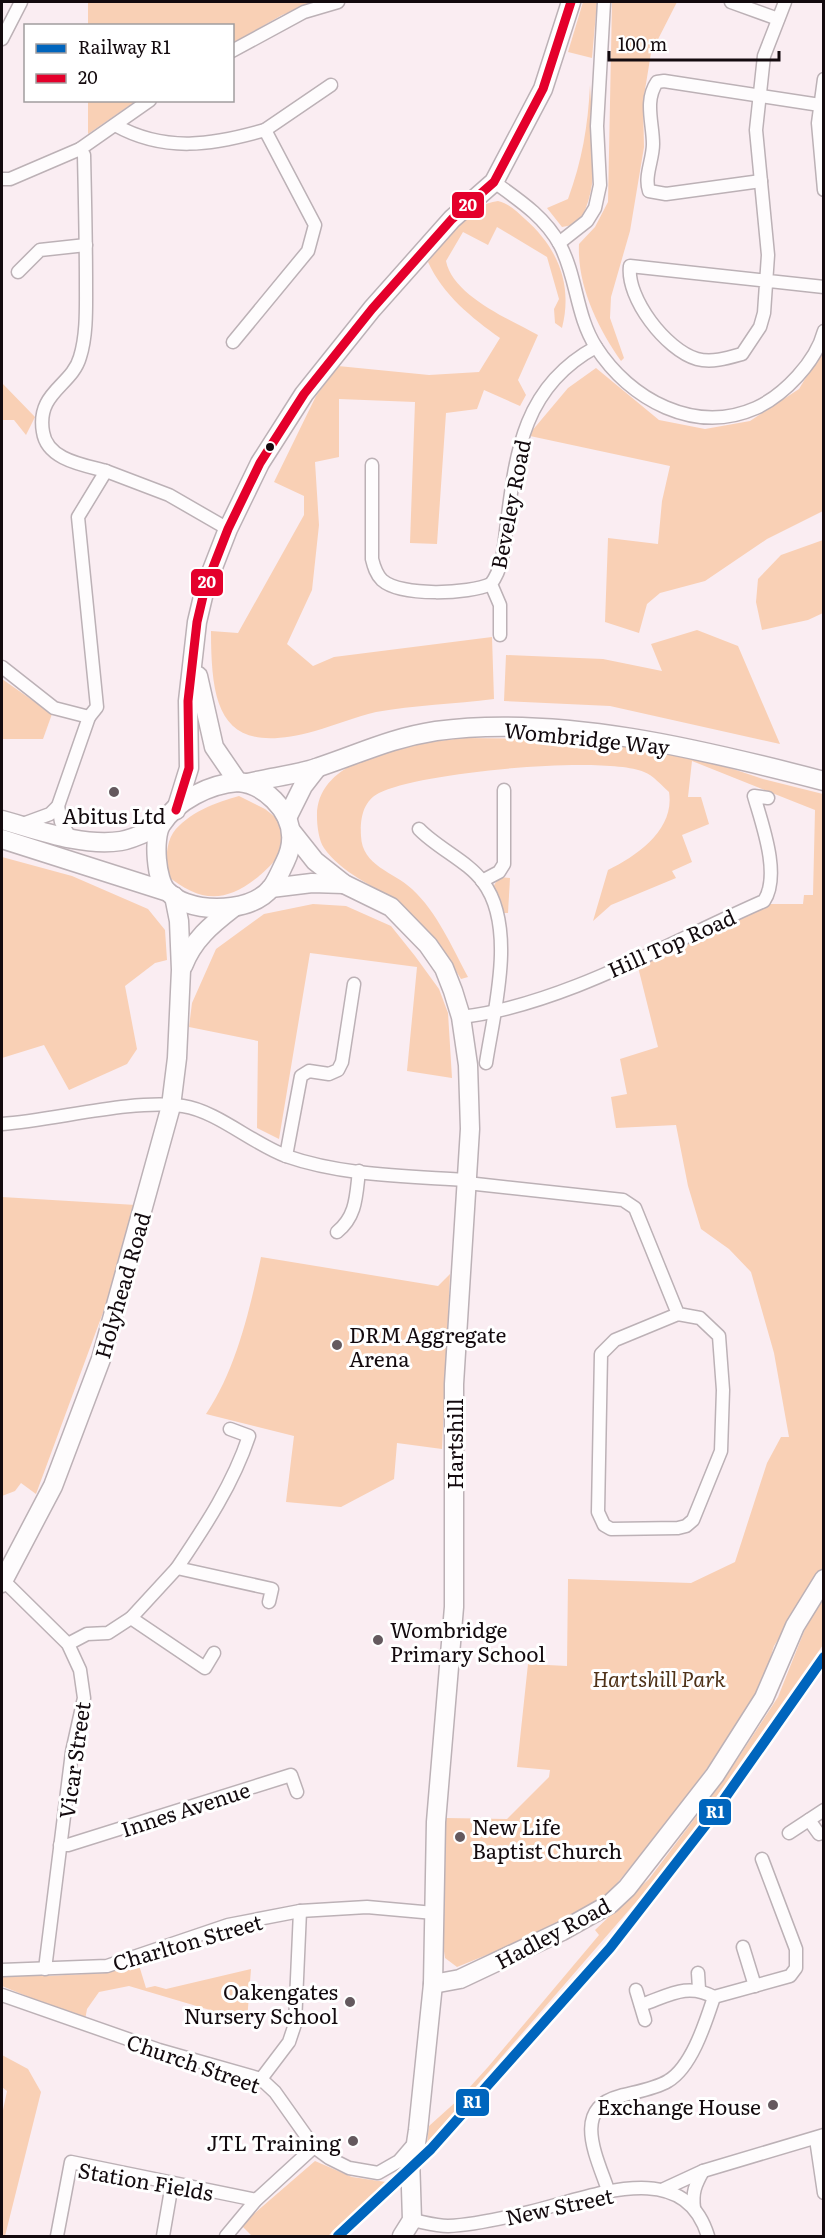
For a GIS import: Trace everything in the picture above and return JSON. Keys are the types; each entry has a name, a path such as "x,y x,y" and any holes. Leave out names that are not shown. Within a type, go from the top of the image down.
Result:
{"street":[{"path":"2,39 21,2"},
{"path":"234,50 304,12 338,2"},
{"path":"176,810 189,768 188,700 197,622 205,588 228,529 260,464 304,394 372,309 452,219 494,182 543,89 571,2"},
{"path":"559,243 587,221 595,208 600,185 597,126 604,2"},
{"path":"731,2 778,19"},
{"path":"785,2 764,56 756,130 768,255 766,281 760,327 742,354 718,360 697,359 676,349 653,327 629,278 630,266 766,281 824,287"},
{"path":"824,80 820,105 824,190"},
{"path":"761,181 666,194 649,191 646,184 653,143 649,119 652,88 657,82 664,81 820,105"},
{"path":"115,125 134,135 178,144 219,143 265,130 331,86"},
{"path":"2,179 10,179 80,149 147,102"},
{"path":"232,342 308,251 315,225 265,130"},
{"path":"80,149 84,155 86,310 80,358 72,373 55,390 45,407 43,434 54,450 66,461 106,471 169,495 228,529"},
{"path":"494,182 543,220 559,243 572,275 581,313 596,347 629,386 659,405 684,416 721,418 746,412 768,403 790,384 810,359 824,331"},
{"path":"18,272 40,250 86,245"},
{"name":"Beveley Road","path":"500,635 501,605 491,584 502,566 512,482 523,431 534,407 568,366 596,347"},
{"path":"20,825 50,814 58,806 89,717 97,707 78,517 106,471"},
{"path":"376,472 372,559 377,573 384,581 409,590 465,591 491,584"},
{"path":"194,656 208,733 214,747 243,782 266,792 290,825"},
{"path":"2,667 54,708 89,717"},
{"name":"Wombridge Way","path":"243,782 317,768 387,741 412,735 448,730 503,728 600,734 695,749 824,781"},
{"path":"2,839 170,893 184,903 201,907 233,908 272,888 290,852 290,825 303,786 317,768"},
{"path":"2,820 70,837 121,841 160,826 176,810 204,789 243,782"},
{"path":"482,881 499,872 504,864 504,790"},
{"name":"Hill Top Road","path":"461,1017 516,1008 601,974 764,901 770,885 769,849 754,796 768,798"},
{"path":"58,806 62,822 70,837"},
{"name":"Hartshill","path":"290,825 315,861 344,884 391,907 428,945 444,968 461,1017 470,1084 467,1181 454,1354 453,1617 436,1822 433,1984 416,2146 412,2212"},
{"path":"160,826 157,856 170,893"},
{"path":"419,829 482,881 491,896 499,922 501,954 486,1063"},
{"name":"Hartshill","path":"272,888 312,883 344,884"},
{"name":"Holyhead Road","path":"2,1582 53,1486 101,1359 171,1106 177,1058 181,970 179,921 170,893"},
{"name":"Holyhead Road","path":"181,970 189,950 207,928 233,908"},
{"path":"286,1156 301,1077 309,1071 329,1074 338,1070 342,1062 354,984"},
{"path":"2,1124 123,1108 185,1107 207,1115 286,1156 359,1171 467,1181 623,1200 635,1208 678,1314"},
{"path":"337,1232 346,1225 353,1214 359,1171"},
{"path":"678,1314 700,1318 719,1336 723,1390 721,1451 693,1520 686,1526 611,1529 604,1525 598,1512 602,1354 615,1340 678,1314"},
{"path":"68,1644 87,1634 108,1633 131,1618 177,1568 215,1511 243,1456 249,1436 231,1429"},
{"path":"177,1568 272,1589 269,1602"},
{"name":"Hadley Road","path":"433,1984 460,1979 562,1931 610,1904 627,1888 715,1775 752,1717 764,1698 795,1626 824,1579"},
{"name":"Vicar Street","path":"2,1582 68,1644 80,1670 84,1698 72,1752 45,1969"},
{"path":"131,1618 205,1668 214,1653"},
{"name":"Innes Avenue","path":"60,1845 68,1845 291,1775 297,1792"},
{"path":"789,1833 824,1810"},
{"path":"809,1820 819,1834"},
{"path":"641,2005 683,1990 699,1989 714,1997 790,1976 796,1968 796,1949 762,1859"},
{"name":"Charlton Street","path":"2,1970 106,1966 228,1925 300,1911 367,1906 435,1913"},
{"path":"261,2079 289,2042 295,2024 300,1911"},
{"path":"743,1947 754,1986"},
{"path":"698,1973 699,1989"},
{"path":"636,1990 645,2020"},
{"name":"Church Street","path":"2,1995 159,2050 261,2079 275,2092 314,2147 349,2168 378,2173 399,2161 416,2146"},
{"path":"609,2193 594,2147 591,2129 594,2113 600,2104 608,2099 650,2088 674,2077 698,2041 714,1997"},
{"path":"820,2137 824,2193"},
{"name":"New Street","path":"412,2212 447,2226 531,2212 554,2203 643,2187 664,2189 703,2171 820,2137"},
{"path":"226,2236 256,2200 314,2147"},
{"name":"Station Fields","path":"57,2236 71,2162 256,2200"},
{"path":"694,2208 692,2197 694,2185 703,2171"},
{"path":"163,2236 172,2184"},
{"path":"664,2189 674,2193 694,2208 703,2221 708,2236"},
{"path":"402,2236 412,2212"}],"green space":[{"path":"88,2 319,2 282,15 234,42 234,24 88,24"},
{"path":"583,2 597,2 592,58 568,52"},
{"path":"612,2 677,2 651,53 643,102 644,147 630,231 611,297 610,318 624,358 621,361 597,321 585,291 579,260 579,244 595,227 608,202"},
{"path":"590,85 594,138 591,192 578,224 562,227 547,208 568,199 584,143"},
{"path":"88,102 135,102 88,134"},
{"path":"498,201 509,206 537,230 554,255 564,282 566,297 562,328 555,323 554,309 559,299 547,257 497,227 488,245 463,232 446,261 459,285 498,314 538,335 518,380 526,395 520,406 484,390 477,409 446,413 437,544 410,543 415,402 339,399 339,457 315,462 319,525 312,590 287,644 313,666 334,657 492,637 494,699 376,712 315,731 284,737 260,738 241,732 228,721 219,705 214,684 211,631 238,633 304,515 304,496 274,482 316,396 338,366 429,375 479,372 500,338 469,314 450,295 428,262 467,216 476,209"},
{"path":"823,349 823,511 767,539 705,581 660,593 647,604 639,633 605,622 608,538 658,544 662,501 670,466 530,436 531,432 568,388 596,368 659,420 705,429 750,421 799,389"},
{"path":"2,383 35,417 26,435 14,420 2,420"},
{"path":"823,540 823,613 808,620 762,630 756,602 758,579 781,555"},
{"path":"697,630 738,646 780,744 610,706 504,701 506,655 603,659 662,671 651,644"},
{"path":"2,679 52,714 43,739 2,739"},
{"name":"Hartshill Park","path":"464,738 562,739 632,745 691,755 763,779 823,794 823,1569 774,1646 764,1679 743,1718 672,1817 604,1899 566,1923 457,1967 445,1958 441,1931 446,1818 507,1819 549,1777 550,1770 517,1767 528,1664 567,1666 568,1579 691,1583 735,1562 767,1463 781,1437 789,1437 774,1353 751,1272 729,1249 701,1229 688,1186 676,1125 616,1128 611,1097 627,1094 620,1059 658,1047 638,967 769,904 803,904 804,895 813,895 815,810 692,761 688,797 701,797 709,824 682,835 692,862 672,871 676,878 611,905 593,921 608,870 642,848 660,829 666,818 669,792 647,773 623,767 591,765 511,768 432,778 400,785 379,793 369,801 362,817 363,846 373,861 405,883 429,908 468,977 461,979 440,948 416,920 388,896 349,872 331,857 321,841 317,817 321,796 333,779 351,766 372,756 397,749"},
{"path":"239,796 265,809 279,820 282,845 278,856 271,864 245,886 222,896 200,894 189,890 166,875 169,842 179,826 203,809"},
{"path":"2,857 72,876 148,909 165,930 167,960 155,963 125,986 137,1049 127,1064 69,1090 44,1045 2,1058"},
{"path":"499,877 510,878 508,913 501,913 493,887"},
{"path":"313,904 346,906 391,926 415,956 439,989 448,1013 452,1078 407,1071 417,967 310,953 279,1139 257,1128 258,1041 189,1027 192,1003 216,949 264,914"},
{"path":"2,1197 136,1205 108,1299 36,1494 21,1483 15,1491 2,1496"},
{"path":"261,1257 438,1286 450,1274 442,1449 397,1443 394,1479 341,1507 286,1502 294,1436 206,1414 217,1397 234,1359 247,1318"},
{"path":"823,1600 823,1645 669,1864 427,2143 429,2126 459,2099 488,2067 599,1935 595,1930 649,1879 723,1781 778,1697 807,1624"},
{"path":"138,1962 146,1988 155,1986 166,1989 251,1969 247,2021 129,1986 99,1992 87,2009 85,2020 2,1986 2,1974 46,1976 105,1973"},
{"path":"2,2055 28,2069 41,2092 5,2236 2,2236 2,2115 7,2091 2,2087"},
{"path":"315,2161 352,2177 386,2182 328,2236 252,2236 241,2225"}],"rail line":[{"name":"R1","path":"338,2236 431,2149 610,1948 708,1822 824,1657"}],"transit line":[{"name":"20","path":"176,810 189,768 188,701 197,622 205,588 228,529 260,463 304,394 372,309 452,219 494,182 543,89 571,2"}],"place":[{"name":"Abitus Ltd","path":"114,792"},
{"name":"DRM Aggregate Arena","path":"337,1345"},
{"name":"Wombridge Primary School","path":"378,1640"},
{"name":"New Life Baptist Church","path":"460,1837"},
{"name":"Oakengates Nursery School","path":"350,2002"},
{"name":"Exchange House","path":"773,2105"},
{"name":"JTL Training","path":"353,2141"}]}
